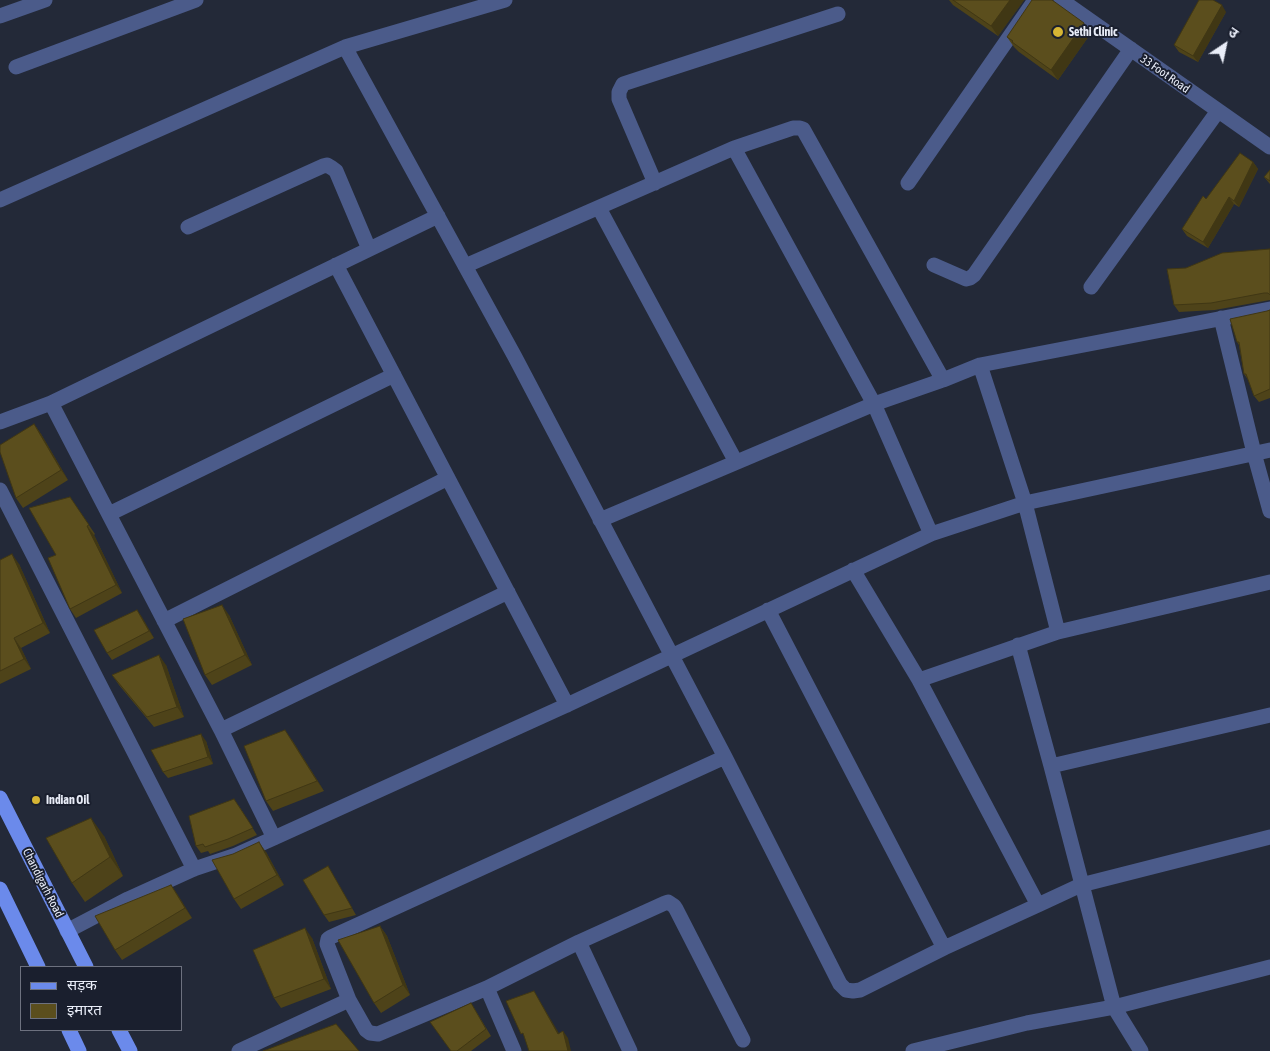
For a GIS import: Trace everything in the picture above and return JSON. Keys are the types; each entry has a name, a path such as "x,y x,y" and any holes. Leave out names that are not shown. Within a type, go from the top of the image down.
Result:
{"main road":[{"name":"Chandigarh Road","path":"0,798 85,966"},
{"path":"0,889 38,966"},
{"path":"69,1031 79,1051"},
{"path":"120,1031 130,1051"}],"street":[{"path":"0,16 45,0"},
{"path":"16,67 196,0"},
{"path":"0,200 345,47 486,3 505,0"},
{"path":"908,183 1035,0"},
{"name":"33 Foot Road","path":"1063,0 1270,147"},
{"path":"655,183 620,99 623,84 838,14"},
{"path":"345,47 515,357 725,757 844,989 848,991 860,990 944,948 1081,885 1270,837"},
{"path":"934,265 966,279 974,275 1131,49"},
{"path":"1091,287 1218,111"},
{"path":"465,266 734,148 793,128 800,128 803,129 943,380"},
{"path":"734,148 874,404 931,534"},
{"path":"188,227 327,165 336,171 369,249"},
{"path":"599,208 736,462"},
{"path":"0,422 50,403 438,216"},
{"path":"336,265 567,705"},
{"path":"600,520 874,404 980,365 1270,309"},
{"path":"1222,318 1254,454 1270,511"},
{"path":"980,365 1025,503 1058,632"},
{"path":"109,514 394,375"},
{"path":"50,403 221,730 274,838"},
{"path":"67,931 128,899 194,869 236,855 567,705 931,534 1025,503 1270,450"},
{"path":"164,621 448,478"},
{"path":"0,490 194,869"},
{"path":"854,570 919,680 1038,904"},
{"path":"919,680 1058,632 1270,582"},
{"path":"221,730 508,592"},
{"path":"768,610 944,948"},
{"path":"1018,645 1114,1007 1141,1051"},
{"path":"1051,766 1270,715"},
{"path":"725,757 331,936 327,944 349,1000 366,1030 370,1034 378,1034 487,988 665,902 671,904 676,909 743,1040"},
{"path":"579,942 630,1051"},
{"path":"913,1051 1027,1023 1114,1007 1270,967"},
{"path":"487,988 514,1051"},
{"path":"239,1051 349,1000"}],"building":[{"path":"953,0 1010,0 991,26"},
{"path":"1032,0 1052,0 1084,23 1051,70 1007,37"},
{"path":"1199,0 1213,0 1222,5 1193,56 1174,45"},
{"path":"1240,153 1253,162 1234,201 1229,197 1203,242 1182,229 1203,196 1206,199"},
{"path":"1270,170 1270,181 1264,177"},
{"path":"1270,249 1270,295 1264,293 1211,303 1174,305 1167,269 1186,268 1222,253"},
{"path":"1270,310 1270,389 1254,396 1246,374 1244,374 1239,342 1237,342 1230,319"},
{"path":"34,424 61,470 16,498 0,452 0,445"},
{"path":"70,497 89,525 87,526 116,585 70,609 48,558 56,555 29,508"},
{"path":"12,554 43,623 14,638 24,659 0,671 0,560"},
{"path":"222,605 245,655 205,675 183,619"},
{"path":"137,610 149,631 107,653 94,630"},
{"path":"159,655 177,707 147,717 112,675"},
{"path":"285,730 317,781 266,801 244,746"},
{"path":"201,734 208,757 163,772 151,750"},
{"path":"234,799 253,828 205,847 203,844 196,846 189,816"},
{"path":"91,818 110,857 72,883 46,838"},
{"path":"259,842 277,875 234,899 212,860 233,854"},
{"path":"328,866 352,908 324,915 303,880"},
{"path":"171,885 185,908 115,950 95,916"},
{"path":"380,926 403,985 374,1003 338,940"},
{"path":"305,928 324,979 274,998 253,950"},
{"path":"534,991 558,1034 563,1031 568,1051 529,1051 523,1033 521,1034 506,1001"},
{"path":"471,1003 486,1029 457,1051 451,1051 430,1022"},
{"path":"336,1024 359,1051 263,1051"}],"place":[{"name":"Sethi Clinic","path":"1058,32"},
{"name":"Indian Oil","path":"36,800"}]}
